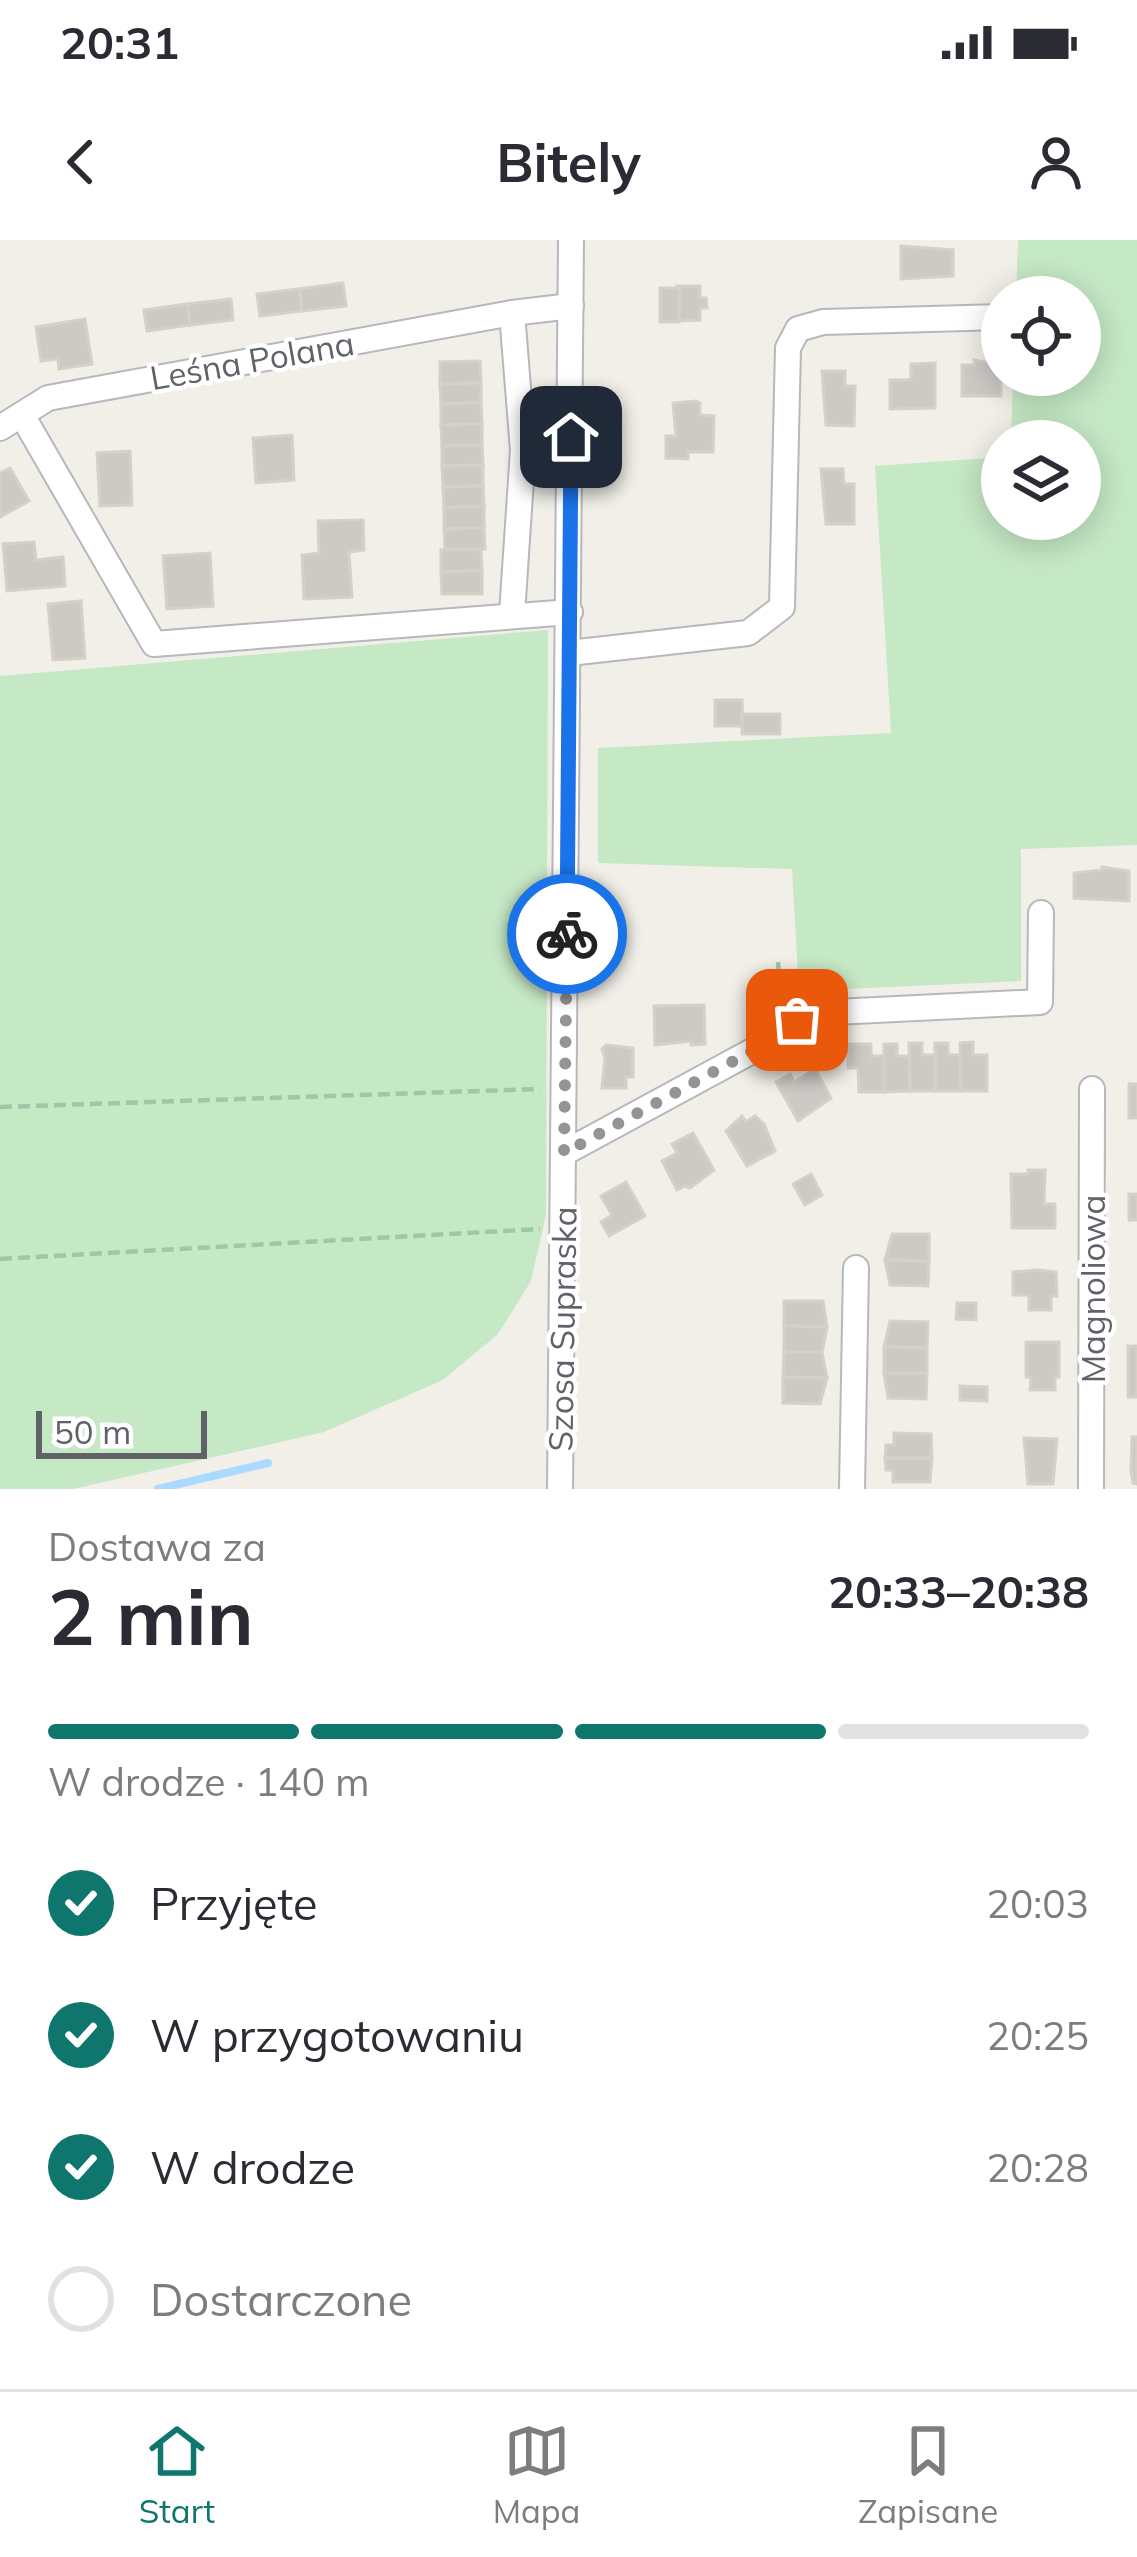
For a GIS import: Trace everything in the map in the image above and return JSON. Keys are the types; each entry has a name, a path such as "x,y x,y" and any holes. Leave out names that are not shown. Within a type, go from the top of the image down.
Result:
{"street":[{"name":"Szosa Supraska","path":"560,1489 571,240"},
{"name":"Leśna Polana","path":"11,421 48,398 105,385 571,306"},
{"path":"512,313 523,450 512,614"},
{"path":"569,652 748,633 782,608 788,348 798,329 824,322 981,318"},
{"path":"11,421 154,644 570,612"},
{"path":"564,1153 765,1044 797,1020 835,1012 1040,1002 1041,914"},
{"name":"Magnoliowa","path":"1091,1489 1092,1089"},
{"path":"852,1489 856,1268"}],"path":[{"path":"778,962 780,991 797,1020"},
{"path":"0,1107 564,1088"},
{"path":"0,1259 563,1228"}],"green space":[{"path":"1018,240 1137,240 1137,845 1021,849 1021,981 799,991 792,869 598,863 598,748 891,733 875,466 981,458 981,540 1101,540 1101,420 1012,420 1012,396 1101,396 1101,276 1017,276"},
{"path":"548,630 546,1215 531,1281 498,1334 443,1380 324,1432 73,1489 0,1489 0,676"}],"building":[{"path":"901,246 953,250 953,276 901,279"},
{"path":"343,283 346,306 302,311 299,289"},
{"path":"677,286 700,286 700,298 706,298 707,308 700,308 700,320 679,321"},
{"path":"660,288 679,288 679,322 660,322"},
{"path":"299,289 302,311 260,316 257,294"},
{"path":"231,299 233,320 190,325 187,304"},
{"path":"187,304 190,325 147,331 144,310"},
{"path":"85,319 92,364 59,369 58,359 41,361 36,327"},
{"path":"974,360 981,361 981,396 962,396 962,365 975,365"},
{"path":"480,361 481,383 440,384 440,362"},
{"path":"935,363 935,408 890,409 890,380 911,380 911,364"},
{"path":"822,371 845,371 845,386 855,386 854,426 826,425"},
{"path":"481,383 481,403 441,404 440,384"},
{"path":"696,401 700,415 714,416 713,452 688,452 688,459 666,458 666,436 676,436 673,403"},
{"path":"481,403 482,424 441,425 441,404"},
{"path":"482,424 482,445 442,446 441,425"},
{"path":"292,435 294,480 256,483 253,438"},
{"path":"482,445 483,465 442,466 442,446"},
{"path":"130,451 132,505 100,506 97,453"},
{"path":"483,465 483,486 443,487 442,466"},
{"path":"10,468 29,501 0,517 0,473"},
{"path":"821,469 843,469 844,484 854,484 854,524 826,524"},
{"path":"483,486 484,506 444,508 443,487"},
{"path":"484,506 484,528 444,529 444,508"},
{"path":"363,520 364,550 349,552 352,597 304,599 302,555 319,553 318,521"},
{"path":"484,528 485,549 445,550 444,529"},
{"path":"34,542 36,560 63,557 65,586 7,591 3,544"},
{"path":"481,549 482,571 441,572 441,550"},
{"path":"210,553 213,606 167,609 163,556"},
{"path":"482,571 482,594 442,594 441,572"},
{"path":"81,601 85,658 53,660 48,604"},
{"path":"715,700 742,700 743,726 715,726"},
{"path":"742,714 780,714 780,734 742,734"},
{"path":"1102,867 1129,871 1129,901 1074,898 1074,873"},
{"path":"582,911 596,911 595,966 581,966"},
{"path":"704,1005 705,1044 655,1045 654,1006"},
{"path":"973,1042 973,1055 987,1055 987,1091 961,1091 960,1043"},
{"path":"909,1043 922,1043 922,1055 935,1055 935,1091 910,1091"},
{"path":"935,1043 948,1043 948,1055 960,1055 961,1091 935,1091"},
{"path":"848,1044 871,1044 871,1056 884,1056 884,1092 859,1092 858,1068 848,1068"},
{"path":"884,1044 897,1044 897,1056 909,1056 910,1091 884,1092"},
{"path":"606,1045 633,1048 633,1077 626,1077 626,1088 602,1088 602,1049"},
{"path":"815,1069 831,1098 798,1121 776,1082 790,1074 794,1082"},
{"path":"1129,1084 1137,1084 1137,1118 1129,1118"},
{"path":"742,1116 746,1122 755,1116 764,1124 775,1151 747,1166 726,1131"},
{"path":"693,1133 714,1170 690,1188 677,1190 662,1161 677,1153 672,1144"},
{"path":"1028,1170 1045,1170 1044,1204 1055,1204 1055,1228 1012,1228 1011,1174 1028,1174"},
{"path":"811,1174 822,1195 805,1205 793,1184"},
{"path":"626,1182 645,1216 609,1236 601,1222 612,1215 601,1196"},
{"path":"1129,1194 1137,1194 1137,1220 1129,1220"},
{"path":"892,1234 929,1234 929,1261 885,1260"},
{"path":"885,1260 929,1261 928,1286 890,1285"},
{"path":"1013,1272 1056,1272 1057,1296 1051,1296 1051,1310 1029,1310 1029,1295 1013,1295"},
{"path":"784,1301 823,1301 827,1327 784,1326"},
{"path":"957,1303 976,1303 976,1320 956,1319"},
{"path":"890,1321 928,1322 927,1348 884,1347"},
{"path":"784,1326 827,1327 822,1352 784,1352"},
{"path":"1026,1342 1059,1342 1055,1390 1030,1390"},
{"path":"1128,1346 1137,1346 1137,1397 1128,1397"},
{"path":"884,1347 927,1348 927,1373 884,1373"},
{"path":"784,1352 822,1352 827,1378 783,1377"},
{"path":"884,1373 927,1373 926,1399 888,1398"},
{"path":"783,1377 827,1378 820,1404 783,1403"},
{"path":"960,1386 987,1387 987,1401 960,1400"},
{"path":"894,1433 931,1434 932,1458 885,1458 886,1445 894,1445"},
{"path":"1132,1437 1137,1437 1137,1484 1131,1471"},
{"path":"1024,1438 1057,1439 1053,1484 1028,1484"},
{"path":"885,1458 932,1458 930,1482 893,1482 893,1470 886,1470"}],"waterway":[{"path":"158,1489 268,1463"}],"way so far":[{"path":"567,934 564,1153 765,1044 797,1020"}],"route":[{"path":"567,934 571,437"}]}
